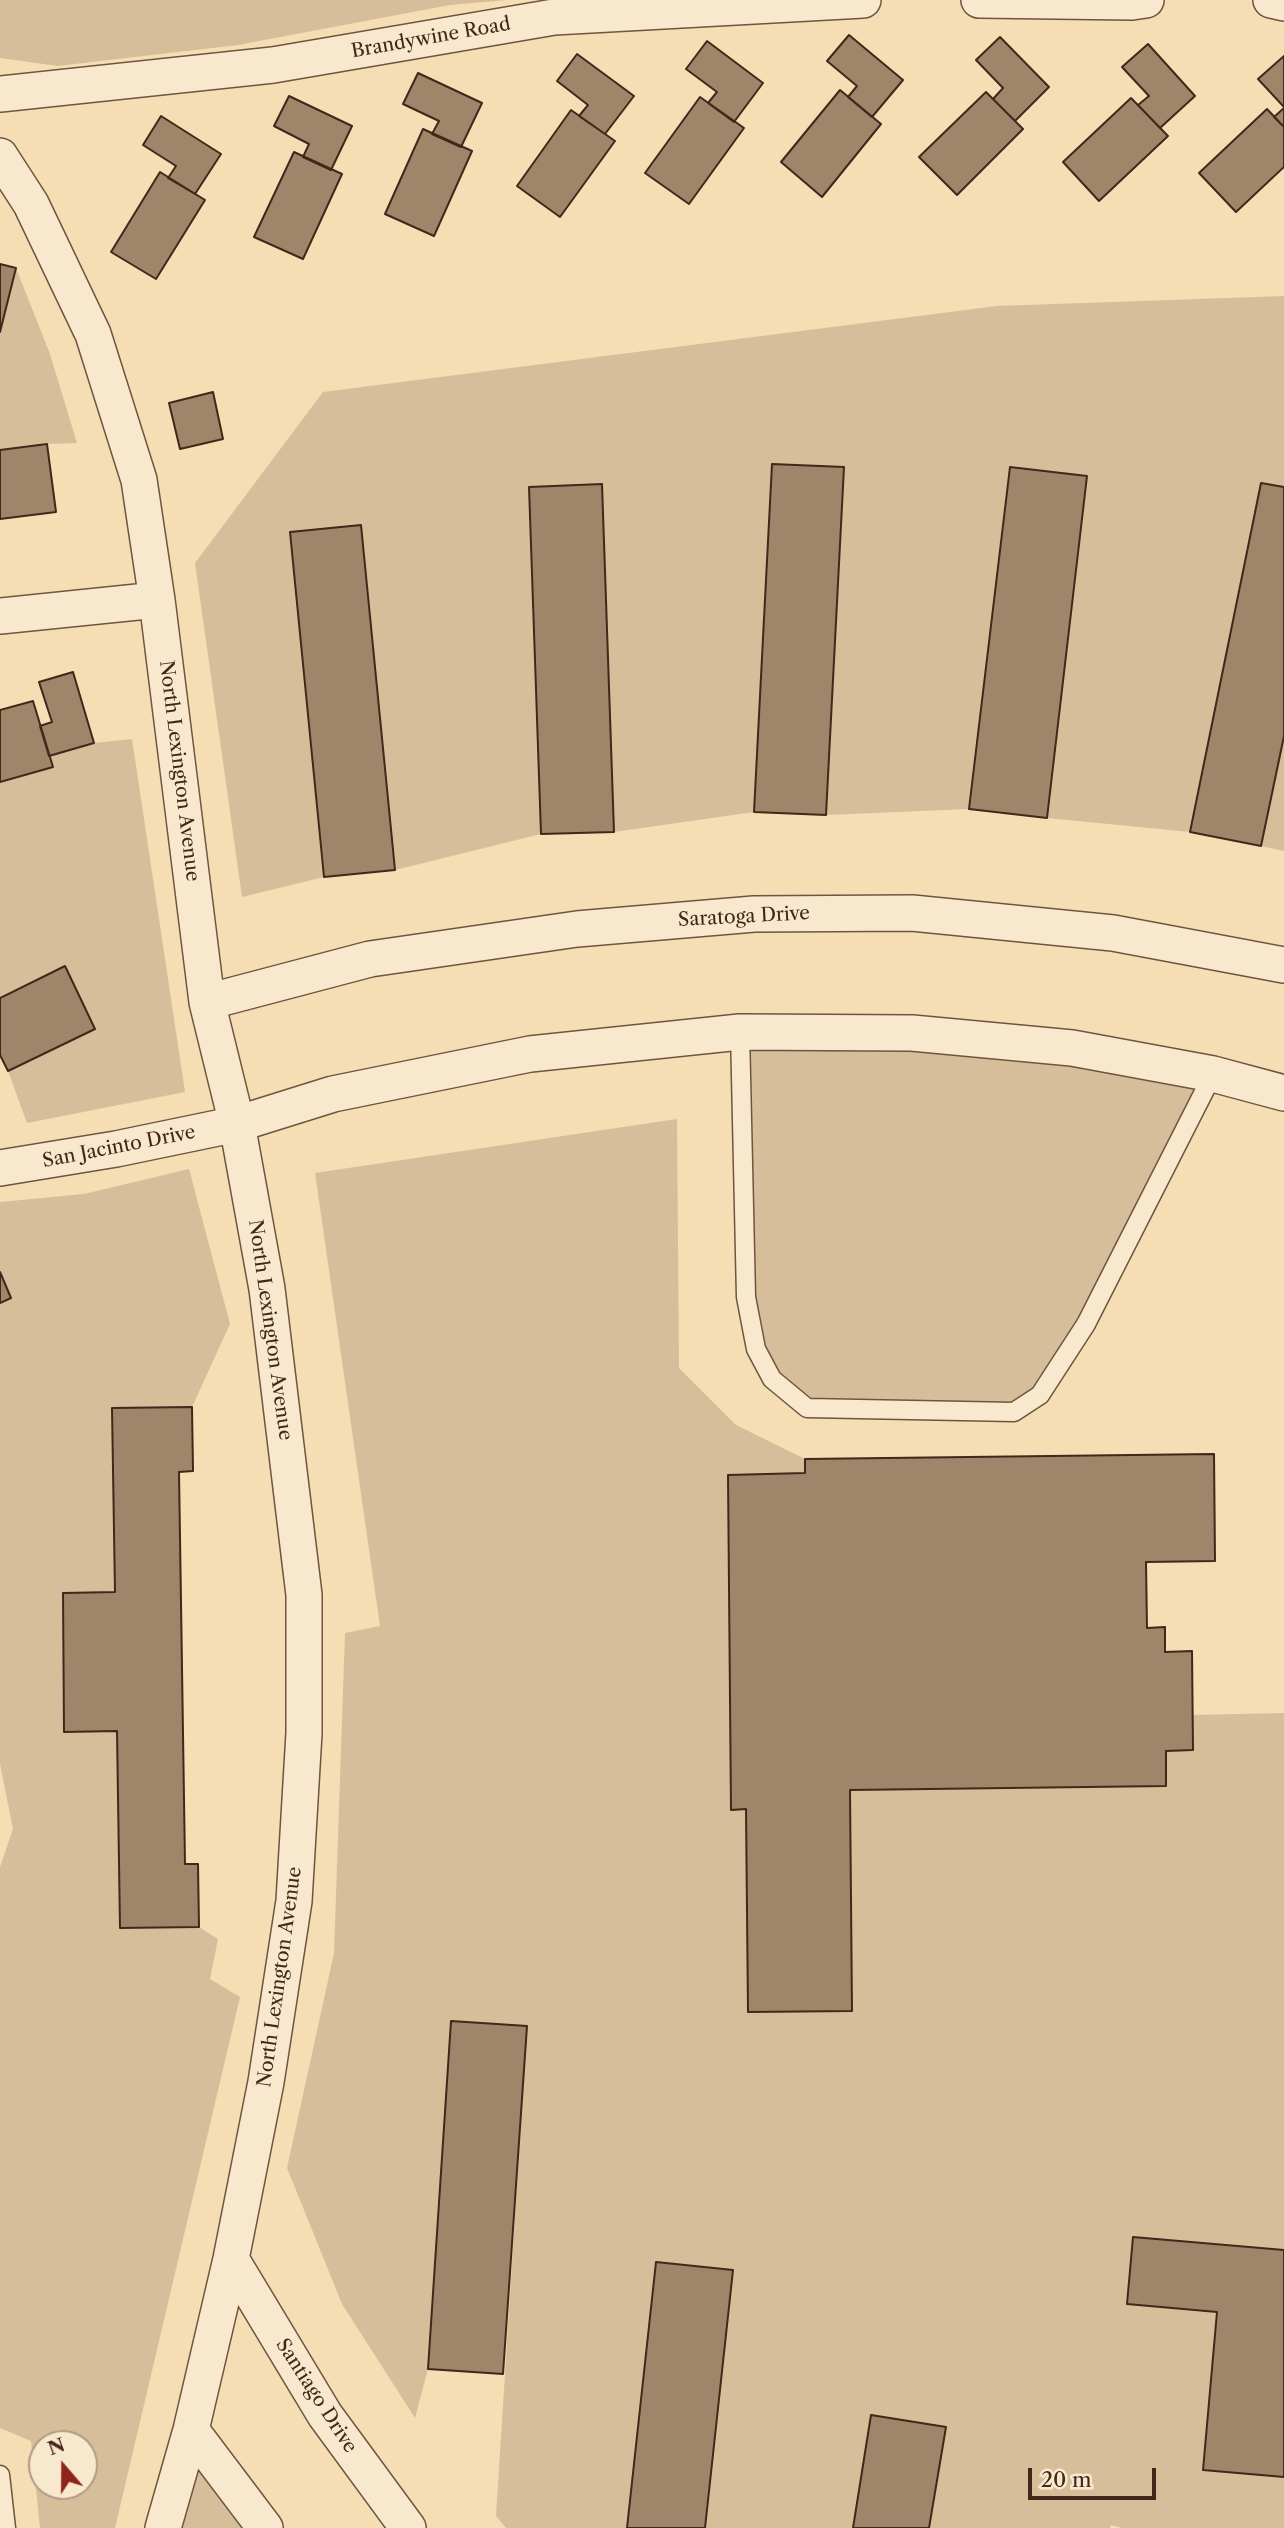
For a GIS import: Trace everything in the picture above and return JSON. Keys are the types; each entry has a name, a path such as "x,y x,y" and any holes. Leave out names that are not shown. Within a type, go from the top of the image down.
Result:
{"street":[{"name":"Brandywine Road","path":"0,94 273,65 554,17 863,0"},
{"path":"979,0 1146,0"},
{"path":"1271,0 1284,3"},
{"name":"North Lexington Avenue","path":"0,156 31,204 93,334 139,480 157,600 207,1002 237,1124 267,1289 304,1595 304,1706 294,1901 266,2081 231,2259 191,2430 163,2528"},
{"path":"0,616 157,600"},
{"name":"Saratoga Drive","path":"207,1002 370,959 577,929 754,914 912,913 1112,933 1284,965"},
{"path":"237,1124 333,1094 530,1054 740,1032 926,1034 1072,1048 1213,1074 1284,1093"},
{"name":"San Jacinto Drive","path":"0,1168 116,1149 237,1124"},
{"name":"Santiago Drive","path":"231,2259 325,2415 408,2528"},
{"path":"191,2430 265,2528"}],"lane":[{"path":"740,1032 746,1297 756,1349 772,1379 807,1408 1014,1412 1040,1395 1086,1324 1213,1074"},
{"path":"0,2475 6,2528"}],"shaded area":[{"path":"0,0 507,0 450,5 238,45 58,66 0,58"},
{"path":"16,268 50,354 77,443 0,450 0,332"},
{"path":"1284,296 1284,487 1261,483 1190,832 1047,818 1087,476 1010,467 969,809 826,815 844,468 772,464 754,812 614,832 602,485 529,487 541,834 395,870 361,526 290,532 324,877 242,897 195,563 323,392 997,306"},
{"path":"1284,736 1284,851 1261,846"},
{"path":"132,739 185,1092 27,1123 8,1071 65,967 0,998 0,782 52,767 49,756 94,743"},
{"path":"740,1032 1213,1074 1040,1395 1014,1412 807,1408 756,1349"},
{"path":"677,1119 679,1368 736,1425 805,1459 805,1473 728,1475 731,1809 746,1809 748,2012 852,2011 850,1790 1166,1786 1166,1751 1193,1750 1193,1715 1284,1713 1284,2250 1127,2304 1217,2312 1203,2470 1284,2477 1284,2528 1121,2528 1111,2525 1110,2528 929,2528 946,2427 872,2415 853,2528 705,2528 733,2271 657,2262 627,2528 506,2528 496,2516 527,2026 451,2021 428,2369 415,2418 342,2304 287,2168 334,1953 345,1633 380,1626 315,1173"},
{"path":"189,1169 230,1324 192,1407 112,1408 115,1592 63,1593 65,1731 117,1731 120,1928 199,1927 218,1939 210,1979 240,1997 115,2528 40,2528 37,2500 98,2500 98,2430 28,2430 28,2440 0,2428 0,1867 13,1829 0,1764 0,1202 84,1194"},
{"path":"191,2430 265,2528 163,2528"}],"building":[{"path":"849,35 903,80 872,117 848,97 857,86 827,61"},
{"path":"1000,37 1049,87 1015,121 993,99 1003,88 976,60"},
{"path":"707,41 763,83 734,122 708,103 717,92 686,69"},
{"path":"1148,44 1195,96 1160,128 1138,105 1149,96 1122,67"},
{"path":"577,54 634,96 605,134 579,116 588,105 557,81"},
{"path":"1284,56 1284,107 1258,79"},
{"path":"418,73 482,103 461,147 432,134 439,121 403,104"},
{"path":"840,90 881,124 822,197 781,162"},
{"path":"986,92 1023,129 957,195 919,157"},
{"path":"289,96 352,126 331,170 303,157 309,144 274,126"},
{"path":"700,97 744,128 689,204 645,173"},
{"path":"1131,98 1168,136 1099,201 1063,162"},
{"path":"1284,108 1284,127 1274,117"},
{"path":"1267,109 1284,127 1284,167 1236,212 1199,173"},
{"path":"571,110 615,141 560,217 517,186"},
{"path":"161,116 221,154 195,194 168,178 176,166 143,145"},
{"path":"423,129 472,151 434,236 385,214"},
{"path":"294,152 342,174 303,259 254,237"},
{"path":"160,172 205,200 156,279 111,252"},
{"path":"0,264 16,268 0,332"},
{"path":"213,392 223,439 180,449 169,403"},
{"path":"47,444 56,512 0,519 0,450"},
{"path":"772,464 844,467 826,815 754,812"},
{"path":"1010,467 1087,476 1047,818 969,809"},
{"path":"1261,483 1284,487 1284,736 1261,846 1190,832"},
{"path":"602,484 614,832 541,834 529,487"},
{"path":"361,525 395,870 324,877 290,532"},
{"path":"73,672 94,743 49,756 40,726 52,722 39,682"},
{"path":"33,701 53,767 0,782 0,710"},
{"path":"65,966 95,1029 8,1071 0,1055 0,998"},
{"path":"0,1272 11,1298 0,1303"},
{"path":"192,1407 193,1471 179,1472 185,1864 198,1864 199,1927 120,1928 117,1731 64,1732 63,1593 115,1592 112,1408"},
{"path":"1214,1454 1215,1561 1146,1562 1147,1628 1165,1627 1165,1652 1192,1651 1193,1750 1166,1751 1166,1786 850,1790 852,2011 748,2012 746,1809 731,1810 728,1475 805,1473 805,1459"},
{"path":"451,2021 527,2026 503,2374 428,2369"},
{"path":"1133,2237 1284,2250 1284,2477 1203,2470 1217,2312 1127,2304"},
{"path":"656,2262 733,2270 705,2528 627,2528"},
{"path":"871,2415 946,2427 929,2528 853,2528"}]}
